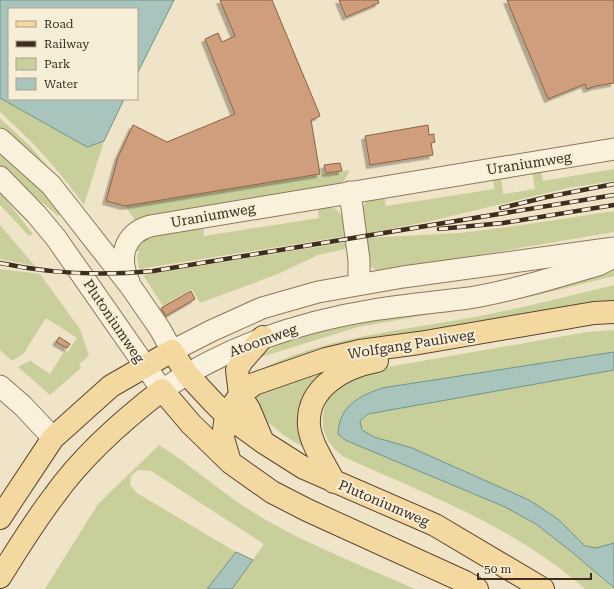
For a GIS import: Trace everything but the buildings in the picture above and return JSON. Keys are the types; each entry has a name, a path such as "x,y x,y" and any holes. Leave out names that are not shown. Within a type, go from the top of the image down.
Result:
{"main road":[{"name":"Wolfgang Pauliweg","path":"226,416 240,395 254,384 326,359 386,346 419,343 594,313 614,312"},
{"name":"Wolfgang Pauliweg","path":"334,482 321,457 309,426 310,412 314,400 320,390 338,374 360,364 581,325 614,324"},
{"path":"263,337 242,361 237,370 240,395 249,409 263,442"},
{"name":"Atoomweg","path":"0,518 53,438 111,386 145,368 172,351"},
{"name":"Plutoniumweg","path":"172,351 187,374 226,416 263,442 304,468 435,525 543,589"},
{"name":"Atoomweg","path":"0,577 54,495 87,456 133,412 162,390"},
{"name":"Plutoniumweg","path":"162,390 191,424 231,463 272,492 307,510 478,589"},
{"path":"226,416 223,438 231,463"}],"street":[{"name":"Plutoniumweg","path":"0,139 51,185 131,286 160,329 172,351"},
{"name":"Uraniumweg","path":"131,286 123,262 126,244 132,236 150,226 614,149"},
{"name":"Plutoniumweg","path":"0,177 33,210 56,238 133,346 145,368 162,390"},
{"path":"350,192 359,260 359,284"},
{"name":"Atoomweg","path":"172,351 210,331 262,308 318,292 359,284 614,248"},
{"name":"Atoomweg","path":"162,390 219,356 263,337 318,321 372,310 470,298 590,267 614,257"},
{"path":"0,386 53,438"}],"green space":[{"path":"0,98 87,147 104,141 84,205 45,156 0,112"},
{"path":"0,118 31,147 60,181 0,130"},
{"path":"0,151 31,179 62,213 58,216 0,167"},
{"path":"614,169 614,181 568,188 431,221 364,234 362,219 363,207 365,203 375,197 384,195 386,206 494,189 493,177 501,176 503,194 535,189 532,171 541,170 543,181"},
{"path":"350,170 342,185 135,220 125,206"},
{"path":"0,192 33,234 29,236 0,205"},
{"path":"318,206 332,207 340,213 347,236 139,269 137,257 139,251 134,249 144,237 203,225 204,236 319,218"},
{"path":"614,211 614,232 379,272 370,266 366,256 369,253 364,238 460,233"},
{"path":"0,225 35,266 0,259"},
{"path":"348,242 349,248 318,255 278,274 200,303 192,289 163,306 143,275"},
{"path":"614,267 614,276 534,296 358,327 258,358 284,340"},
{"path":"0,269 40,274 80,329 89,356 79,364 81,368 50,395 18,367 31,360 50,374 65,350 68,352 77,338 46,318 24,353 12,361 0,350"},
{"path":"614,285 614,305 245,378 298,354 326,345 354,338 506,311"},
{"path":"614,330 614,352 382,388 374,391 358,399 346,409 339,424 338,434 345,440 505,507 536,524 573,553 614,589 585,589 558,567 500,530 439,499 344,457 333,447 323,429 323,415 325,407 334,390 348,381 375,370 587,332"},
{"path":"350,357 316,379 307,390 304,397 304,407 311,452 285,436 265,420 246,395"},
{"path":"614,370 614,543 596,548 585,546 558,519 529,500 412,448 374,437 362,430 360,421 368,414"},
{"path":"159,445 261,517 318,546 415,589 232,589 264,544 151,471 138,470 131,476 130,485 137,493 236,552 207,589 45,589 98,504"}],"water":[{"path":"0,0 174,0 138,72 138,8 8,8 8,100 124,100 104,141 87,147 0,98"},
{"path":"614,352 614,370 368,414 360,421 362,430 374,437 412,448 529,500 558,519 585,546 596,548 614,543 614,588 536,524 505,507 345,440 338,434 339,424 346,409 358,399 382,388"},
{"path":"236,552 253,560 232,589 207,589"}],"railway":[{"path":"501,208 547,197 614,184"},
{"path":"0,263 38,270 76,273 96,274 153,271 614,195"},
{"path":"439,229 503,223 614,205"}]}
